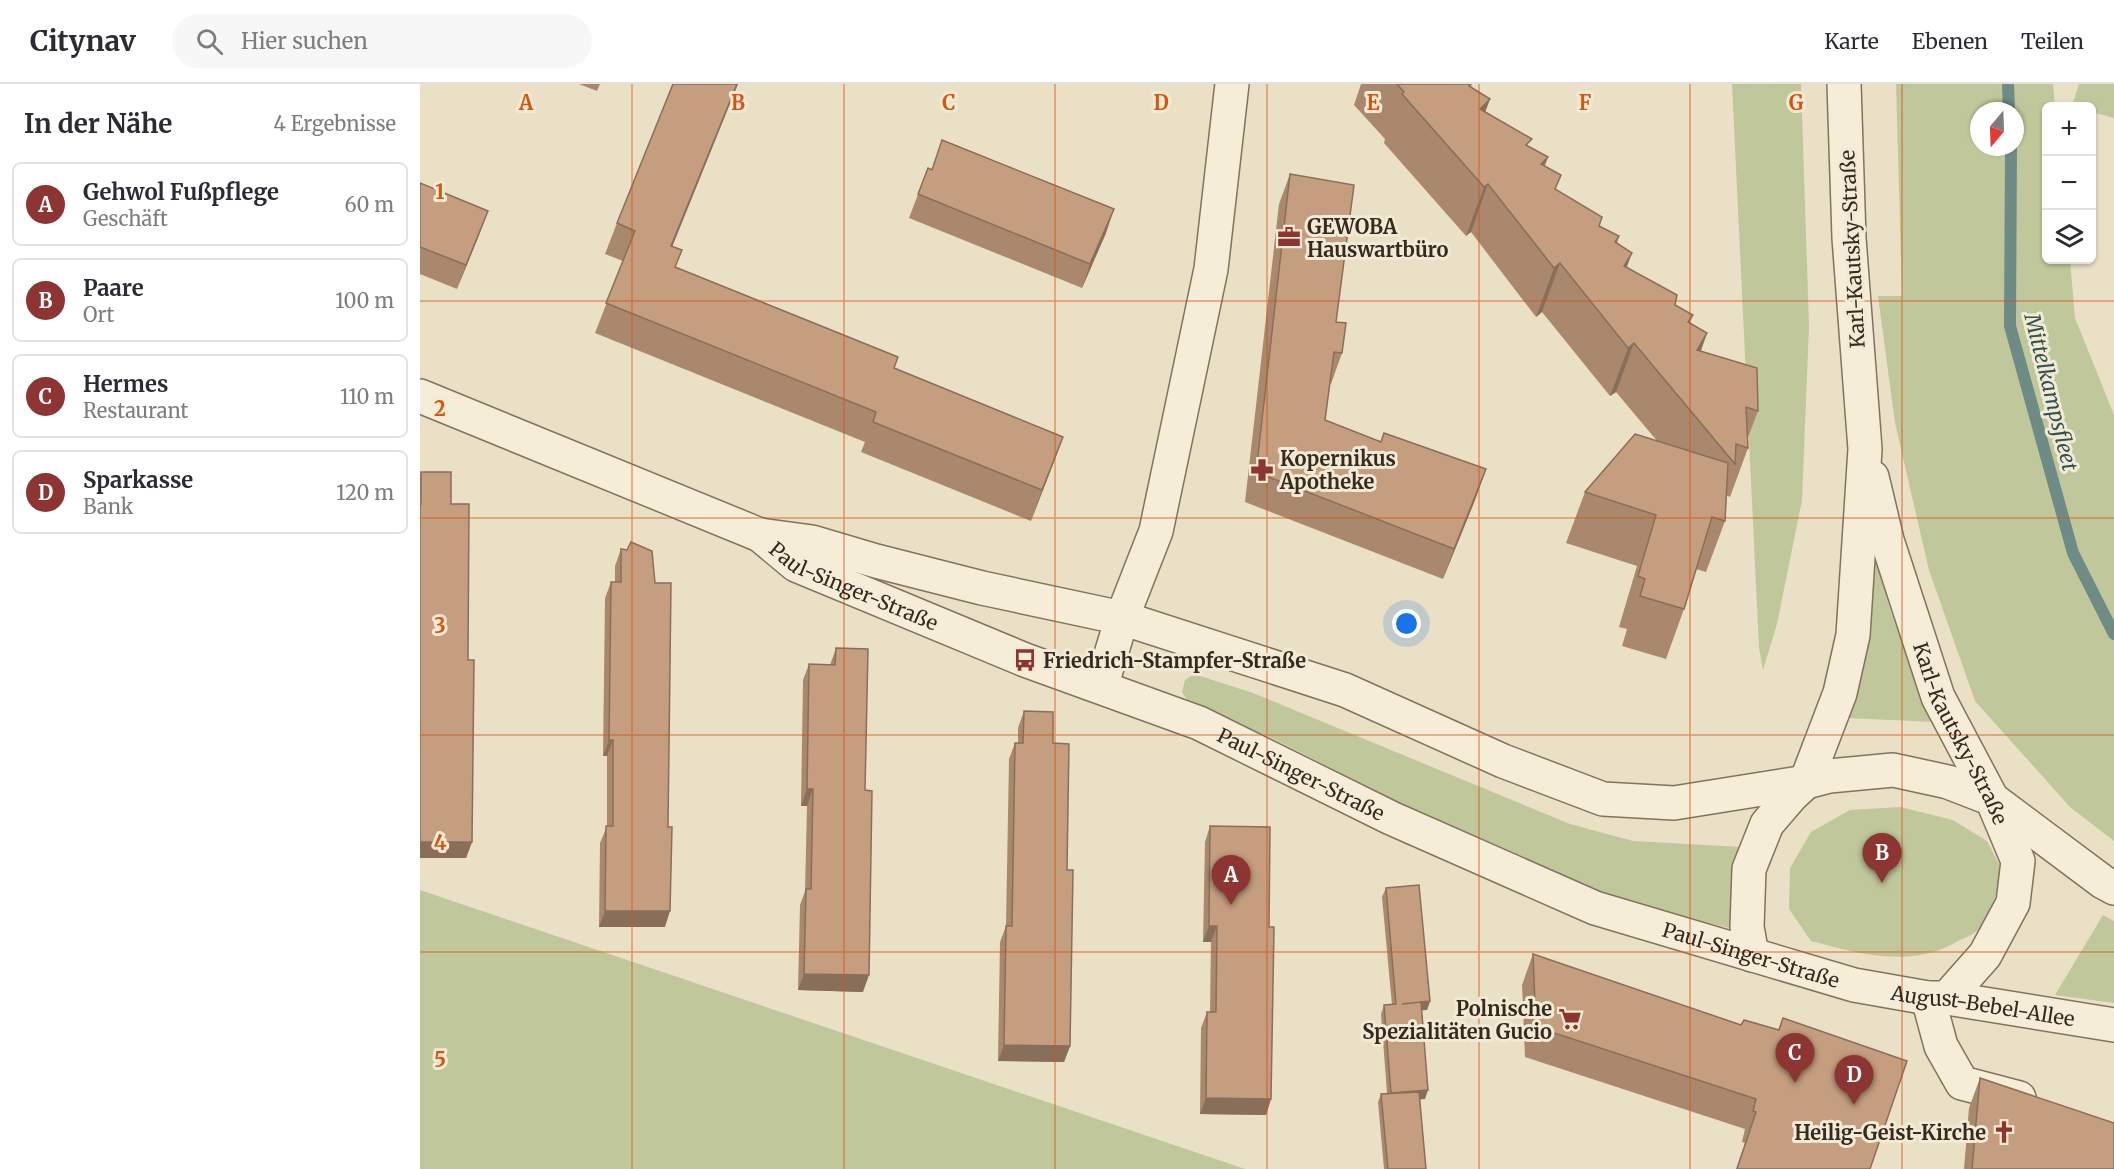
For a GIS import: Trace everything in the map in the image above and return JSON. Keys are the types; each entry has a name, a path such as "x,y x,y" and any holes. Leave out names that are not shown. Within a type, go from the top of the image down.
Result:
{"street":[{"path":"1101,687 1122,618 1156,531 1211,269 1232,84"},
{"name":"Karl-Kautsky-Straße","path":"1752,955 1747,927 1749,869 1767,824 1806,782 1840,693 1853,635 1865,449 1849,238 1844,84"},
{"name":"Paul-Singer-Straße","path":"420,396 760,535 812,542 982,588 1122,618 1346,690 1503,761 1603,799 1674,803 1806,782 1829,776 1893,770 1948,782 1992,799"},
{"name":"Karl-Kautsky-Straße","path":"1865,449 1887,540 1938,697 1992,799 2018,861 2013,903 1985,956 1938,998"},
{"name":"Paul-Singer-Straße","path":"760,535 796,565 1025,660 1199,723 1401,822 1595,908 1854,986"},
{"path":"1992,799 2114,888"},
{"name":"August-Bebel-Allee","path":"1854,986 2114,1025"},
{"path":"1938,998 1941,1046 1962,1083 2049,1105"}],"green space":[{"path":"1732,84 1801,84 1809,326 1802,500 1777,624 1763,670 1759,648"},
{"path":"1896,84 2053,84 2055,102 2042,102 2042,264 2070,264 2075,318 2114,415 2114,841 2070,807 1975,701 1929,570 1895,423 1878,296 1902,296"},
{"path":"2079,84 2114,84 2114,118 2096,113 2096,102 2073,102"},
{"path":"1875,552 1890,609 1914,674 1936,722 1846,718"},
{"path":"1194,674 1253,693 1570,824 1633,841 1741,847 1735,868 1733,888 1734,929 1641,908 1460,834 1272,738 1189,703 1182,692 1185,680"},
{"path":"1900,807 1953,820 1987,841 2002,870 1994,902 1983,924 1974,933 1940,950 1904,957 1867,954 1811,941 1789,909 1790,868 1811,832 1850,810"},
{"path":"420,890 1245,1169 420,1169"},
{"path":"2103,915 2114,921 2114,1003 2055,995"}],"building":[{"path":"673,84 737,84 671,246 682,250 675,267 898,357 894,368 1063,437 1042,490 873,422 876,412 606,303 635,231 617,223"},
{"path":"1397,84 1470,84 1469,86 1490,99 1480,109 1532,139 1526,145 1548,157 1541,164 1561,175 1555,189 1602,217 1599,226 1619,236 1615,242 1632,253 1624,266 1677,295 1675,305 1693,315 1688,322 1707,333 1697,350 1757,368 1758,411 1746,407 1748,448 1736,444 1735,464 1634,343 1628,348 1560,263 1554,268 1488,184 1484,187 1402,94 1404,92"},
{"path":"942,140 1114,209 1090,264 918,194 928,168 932,170"},
{"path":"1290,174 1354,185 1336,322 1346,323 1342,353 1334,352 1325,420 1381,442 1384,433 1486,469 1454,549 1256,472"},
{"path":"420,183 488,211 466,265 420,247"},
{"path":"1635,434 1728,463 1725,521 1712,517 1684,609 1640,596 1645,579 1638,576 1656,515 1585,492"},
{"path":"421,472 451,472 451,504 469,504 468,660 474,660 472,842 420,842"},
{"path":"631,542 652,551 655,583 671,583 668,827 672,827 670,911 605,911 606,826 613,826 613,740 609,740 611,582 621,582 621,549 627,550"},
{"path":"836,648 868,649 865,790 872,791 869,975 804,974 806,889 811,889 813,789 807,789 809,664 835,665"},
{"path":"1024,711 1053,712 1053,743 1069,744 1067,870 1073,870 1070,1046 1004,1045 1006,926 1012,926 1015,743 1023,743"},
{"path":"1210,826 1270,827 1269,927 1274,927 1271,1099 1206,1098 1207,1012 1216,1012 1217,926 1209,926"},
{"path":"1419,885 1430,1001 1402,1004 1421,1002 1428,1090 1391,1093 1384,1005 1396,1004 1386,888"},
{"path":"1533,954 1741,1025 1744,1020 1779,1030 1783,1018 1907,1061 1870,1169 1737,1169 1756,1112 1753,1111 1756,1099 1536,1027"},
{"path":"1980,1078 2114,1123 2114,1169 1972,1169"},
{"path":"1419,1092 1426,1169 1388,1169 1381,1094"}],"waterway":[{"name":"Mittelkampsfleet","path":"2008,84 2009,102"},
{"name":"Mittelkampsfleet","path":"2011,156 2010,326 2073,553 2114,634"}],"place":[{"name":"GEWOBA Hauswartbüro","path":"1289,237"},
{"name":"Kopernikus Apotheke","path":"1262,470"},
{"name":"Friedrich-Stampfer-Straße","path":"1025,660"},
{"name":"Paare","path":"1882,883"},
{"name":"Gehwol Fußpflege","path":"1231,905"},
{"name":"Polnische Spezialitäten Gucio","path":"1570,1019"},
{"name":"Hermes","path":"1795,1083"},
{"name":"Sparkasse","path":"1854,1105"},
{"name":"Heilig-Geist-Kirche","path":"2004,1132"}]}
